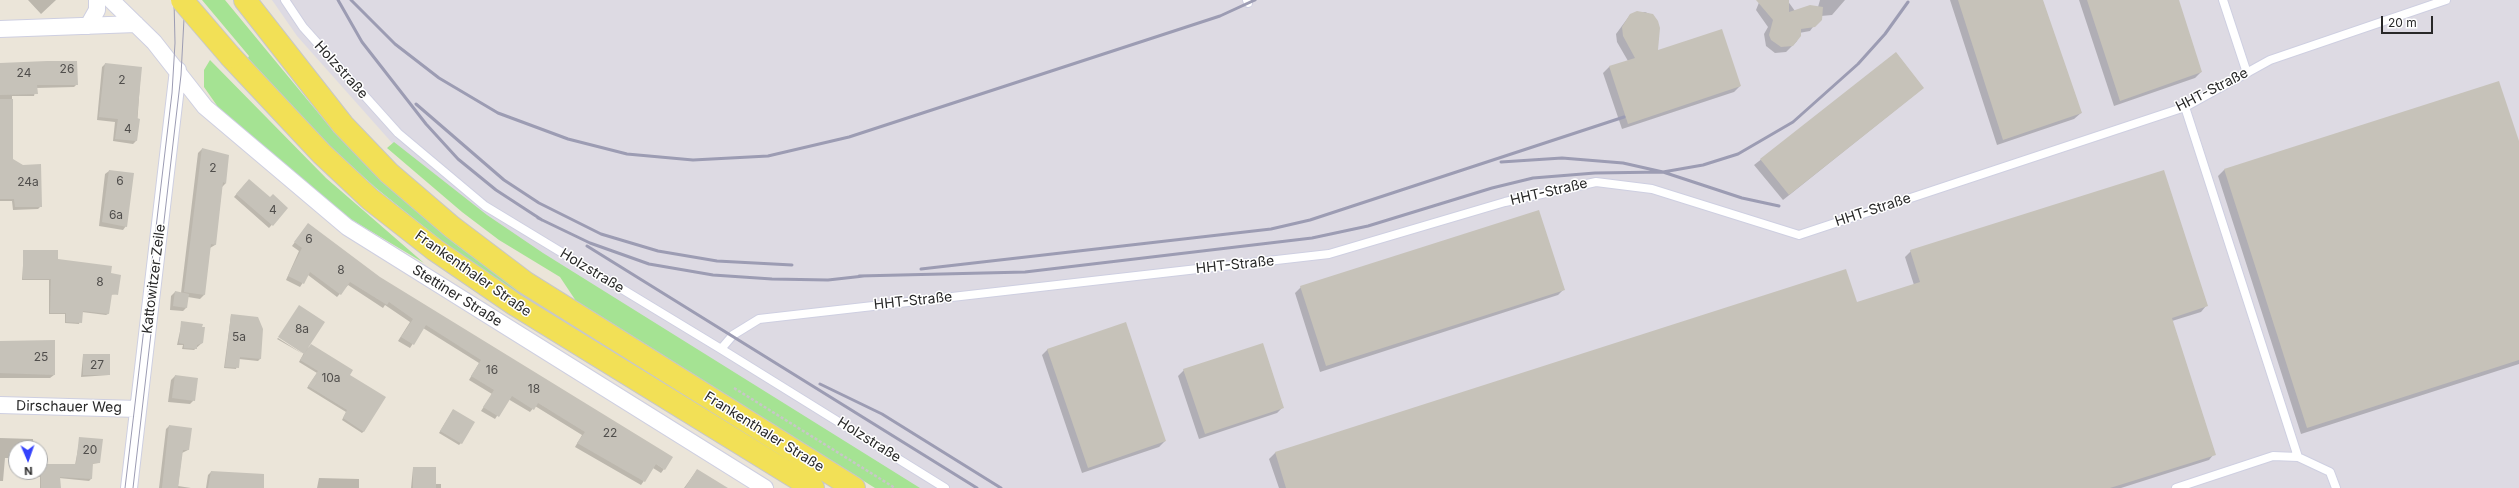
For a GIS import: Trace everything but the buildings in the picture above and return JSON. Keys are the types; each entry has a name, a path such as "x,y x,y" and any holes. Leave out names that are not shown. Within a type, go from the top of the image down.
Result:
{"main road":[{"name":"Frankenthaler Straße","path":"182,0 231,56 322,154 370,198 435,250 514,304 813,488"},
{"name":"Frankenthaler Straße","path":"245,0 343,125 389,173 452,227 526,283 854,488"}],"street":[{"name":"Stettiner Straße","path":"111,0 136,24 178,70 205,107 347,227 765,488"},
{"path":"88,26 97,5"},
{"path":"0,29 136,24"},
{"name":"Kattowitzer Zeile","path":"129,488 178,70"},
{"name":"Dirschauer Weg","path":"0,405 138,409"}],"lane":[{"name":"Holzstraße","path":"285,0 303,27 398,133 485,206 721,348 945,488"},
{"path":"2223,0 2247,73"},
{"name":"HHT-Straße","path":"721,348 733,335 759,319 1329,254 1505,202 1596,182 1652,189 1799,235 2185,107 2270,60 2446,0"},
{"path":"2185,107 2298,457"},
{"path":"2176,488 2273,456 2298,457 2330,472 2336,488"}],"shaded area":[{"path":"272,0 2519,0 2519,488 914,488 479,216 393,144 297,36"}],"green space":[{"path":"202,0 225,0 334,132 383,180 454,243 530,297 530,300 527,301 449,247 376,188 325,142 248,58 249,56"},
{"path":"210,60 326,178 424,263 352,220 276,161 218,107 204,87 204,70"},
{"path":"394,142 487,215 543,253 920,488 875,488 576,301 560,277 499,240 462,212 387,148"}],"tram line":[{"path":"125,488 172,93 175,43 174,0"},
{"path":"133,488 181,75 185,0"}],"railway":[{"path":"338,0 362,42 426,124 458,159 496,190 542,220"},
{"path":"351,0 395,44 439,78 498,113 568,139 627,154 693,160 768,156 849,137 1220,16 1255,0"},
{"path":"859,276 1025,272 1312,238 1368,226 1492,188 1533,178 1595,173 1663,172 1703,165 1738,154 1793,122 1858,64 1885,34 1908,2"},
{"path":"416,104 504,180 539,203 601,234 658,251 717,261 792,265"},
{"path":"921,269 1271,229 1310,220 1624,117"},
{"path":"1501,162 1562,158 1623,163 1663,172 1742,198 1779,206"},
{"path":"538,218 590,243 649,264 713,275 772,279 828,280 864,276"},
{"path":"587,246 977,488"},
{"path":"820,384 882,414 1001,488"}]}
